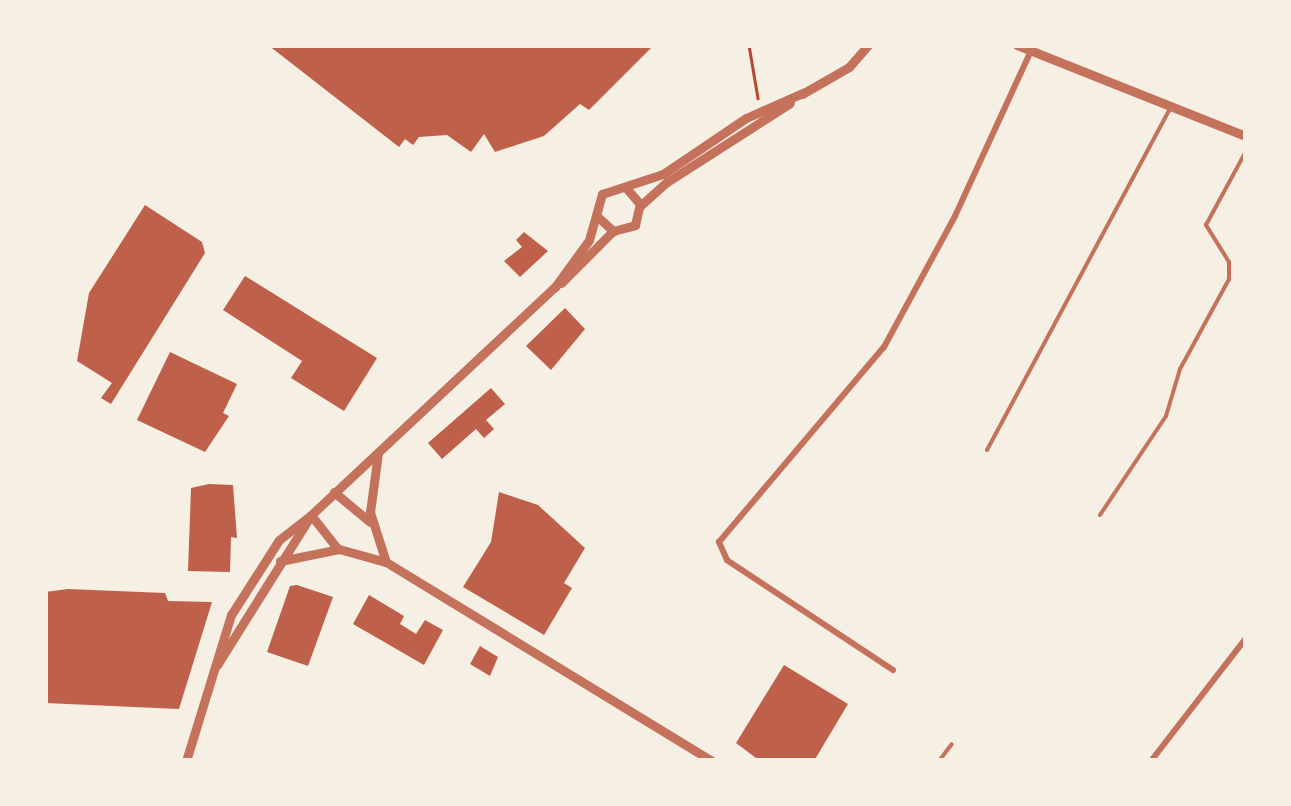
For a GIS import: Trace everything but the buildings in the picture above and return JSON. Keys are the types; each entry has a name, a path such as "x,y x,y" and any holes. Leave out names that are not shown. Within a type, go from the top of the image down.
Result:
{"street":[{"path":"217,664 277,562 310,515 334,492 613,231 632,227 640,206 666,182 849,67 868,45"},
{"path":"1017,45 1246,136"},
{"path":"893,670 727,560 719,542 884,347 1030,53"},
{"path":"555,287 589,240 602,194 662,174 760,110 806,92"},
{"path":"623,188 640,206"},
{"path":"597,216 613,231"},
{"path":"371,524 379,450"},
{"path":"334,492 371,524 386,562"},
{"path":"310,515 321,535 339,549 386,562 712,761"},
{"path":"186,761 226,625 248,583 296,520 310,515"},
{"path":"277,562 339,549"},
{"path":"1150,761 1246,638"},
{"path":"694,750 699,761"}],"lane":[{"path":"987,450 1170,108"},
{"path":"1100,515 1166,416 1180,369 1230,279 1230,266 1206,226 1246,151"},
{"path":"939,761 952,744"}],"path":[{"path":"748,45 760,110"}]}
